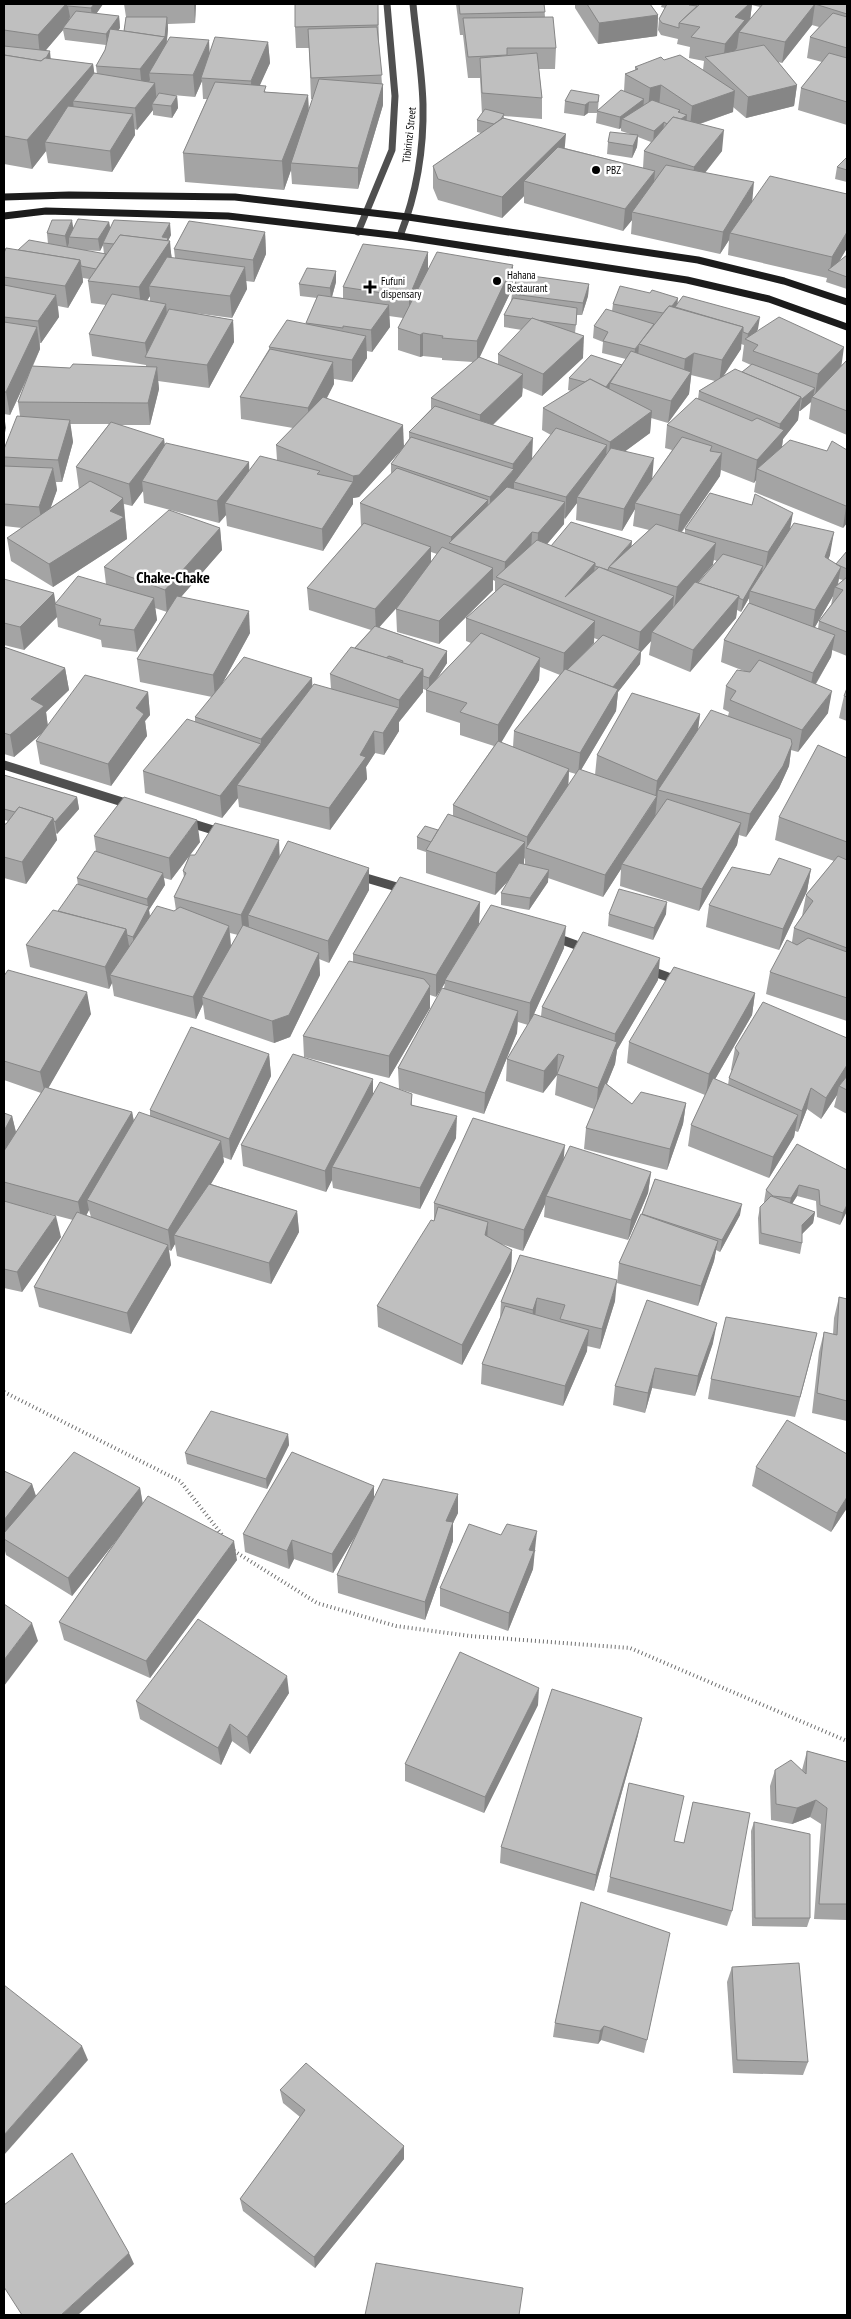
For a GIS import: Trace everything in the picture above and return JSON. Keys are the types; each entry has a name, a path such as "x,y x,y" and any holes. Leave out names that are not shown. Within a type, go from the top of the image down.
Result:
{"main road":[{"path":"4,197 69,195 235,197 368,212 698,260 784,281 847,302"},
{"path":"4,216 46,212 228,216 400,236 687,280 769,299 847,327"}],"street":[{"name":"Tibirinzi Street","path":"358,232 368,212 392,150 395,96 387,4"},
{"name":"Tibirinzi Street","path":"400,236 408,217 419,152 423,105 413,4"},
{"path":"4,765 137,806"},
{"path":"176,818 233,836"},
{"path":"347,872 414,893"},
{"path":"547,935 593,951"},
{"path":"640,966 686,984"}],"path":[{"path":"4,1392 180,1481 225,1539"},
{"path":"230,1546 236,1554 317,1603 396,1626 470,1636 630,1648 847,1741"}],"building":[{"path":"4,4 66,4 38,35 4,30"},
{"path":"67,4 94,4 91,8 67,7"},
{"path":"295,4 378,4 378,25 295,27"},
{"path":"459,4 544,4 545,12 460,14"},
{"path":"587,4 650,4 658,15 599,23"},
{"path":"667,4 690,4 697,6 679,23 679,28 662,23 659,19"},
{"path":"700,4 749,4 735,17 745,20 725,44 691,37 700,27 679,23"},
{"path":"763,4 815,4 785,42 739,32"},
{"path":"815,4 847,4 847,14"},
{"path":"76,11 119,16 106,34 63,28"},
{"path":"833,13 847,17 847,48 810,37"},
{"path":"126,17 167,17 165,37 124,31"},
{"path":"553,17 556,48 507,48 507,55 468,57 463,18"},
{"path":"377,27 382,75 311,78 308,29"},
{"path":"110,29 165,37 140,69 96,66 105,50"},
{"path":"170,37 209,40 193,75 149,73"},
{"path":"215,37 268,42 251,81 201,78"},
{"path":"764,45 797,85 748,97 705,57"},
{"path":"4,46 50,51 46,58 41,61 4,55"},
{"path":"537,53 542,98 482,93 480,58"},
{"path":"829,53 847,58 847,102 801,88"},
{"path":"4,55 41,61 45,58 93,64 27,140 4,136"},
{"path":"680,55 735,91 692,106 661,85 650,88 625,74 638,69 635,67 661,57 664,60"},
{"path":"94,73 155,83 135,108 73,101"},
{"path":"319,79 383,84 358,168 291,163"},
{"path":"215,82 266,86 264,92 308,95 282,161 183,153"},
{"path":"571,90 599,95 598,102 589,102 585,105 565,101"},
{"path":"621,90 644,99 620,117 597,111"},
{"path":"159,93 177,96 171,106 152,104"},
{"path":"652,100 680,110 678,112 687,115 681,119 673,117 667,124 664,122 654,131 622,119"},
{"path":"68,106 133,114 110,151 45,142"},
{"path":"485,109 504,114 494,124 477,120"},
{"path":"673,117 724,130 694,167 644,151"},
{"path":"503,118 566,134 502,197 438,179 433,166"},
{"path":"610,132 638,135 633,146 608,142"},
{"path":"558,147 655,171 625,209 524,181"},
{"path":"847,157 847,170 837,167"},
{"path":"666,165 754,182 723,232 632,212"},
{"path":"770,176 847,194 847,232 832,257 730,233"},
{"path":"78,219 109,222 98,239 69,237"},
{"path":"52,220 72,220 65,236 47,233"},
{"path":"114,220 170,223 162,237 168,238 167,241 120,235 114,244 103,243"},
{"path":"189,221 265,232 253,260 174,249"},
{"path":"120,235 170,241 139,287 88,281"},
{"path":"29,240 106,254 96,269 81,266 80,260 18,250"},
{"path":"363,244 428,252 409,297 343,287"},
{"path":"6,248 80,260 65,286 4,277 4,253"},
{"path":"437,252 513,265 477,341 442,338 443,336 423,333 420,335 398,328"},
{"path":"847,255 847,277 828,270"},
{"path":"167,257 245,267 230,296 149,286"},
{"path":"307,268 336,271 330,288 299,284"},
{"path":"518,274 589,284 583,303 512,294"},
{"path":"4,285 56,295 38,321 4,317"},
{"path":"620,286 650,293 652,290 678,298 663,313 613,304"},
{"path":"112,294 166,304 145,343 89,334"},
{"path":"318,295 389,305 371,330 306,323"},
{"path":"683,296 760,317 748,334 743,332 743,327 675,307"},
{"path":"513,298 577,308 576,325 504,315"},
{"path":"669,306 743,327 722,360 694,353 685,359 639,344"},
{"path":"169,309 233,320 207,365 145,357"},
{"path":"606,309 654,324 635,349 603,341 608,332 594,326"},
{"path":"779,317 844,347 818,374 753,351 758,345 745,339"},
{"path":"532,318 584,336 543,374 498,354"},
{"path":"287,320 366,336 352,360 269,347"},
{"path":"4,322 37,327 6,392 4,392"},
{"path":"270,349 333,362 308,408 240,397"},
{"path":"631,351 691,372 671,401 610,383"},
{"path":"591,355 622,365 606,387 590,379 585,382 569,378"},
{"path":"479,357 523,374 480,415 431,398"},
{"path":"847,360 847,411 812,397"},
{"path":"73,364 157,367 148,403 18,402 32,366 70,368"},
{"path":"752,364 815,388 801,399 801,397 742,372"},
{"path":"735,369 801,397 780,424 699,391"},
{"path":"590,379 652,411 610,442 543,408"},
{"path":"323,397 403,425 359,475 353,476 276,445"},
{"path":"696,398 752,421 757,418 784,430 757,460 667,425"},
{"path":"435,406 533,438 513,464 409,432"},
{"path":"17,416 70,420 58,460 4,457 4,449"},
{"path":"111,422 164,439 129,484 76,467"},
{"path":"556,428 607,445 566,497 514,482"},
{"path":"411,437 514,469 490,497 391,464"},
{"path":"682,437 712,446 710,451 722,453 680,515 635,503"},
{"path":"790,440 827,451 832,441 847,450 846,506 757,469"},
{"path":"166,443 249,462 217,501 142,481"},
{"path":"611,448 654,458 624,509 577,497"},
{"path":"260,456 320,471 317,474 353,482 322,529 225,503"},
{"path":"4,466 53,468 39,507 4,504"},
{"path":"397,468 488,500 451,537 360,503"},
{"path":"90,481 123,498 110,511 124,517 49,564 7,538"},
{"path":"507,487 565,502 538,533 532,532 505,562 449,543"},
{"path":"710,493 752,505 755,494 793,513 768,552 685,529"},
{"path":"169,510 220,528 165,590 104,567"},
{"path":"571,522 632,541 608,570 595,566 595,563 551,546"},
{"path":"364,523 431,547 375,609 307,588"},
{"path":"794,523 834,532 825,557 841,567 815,610 750,591"},
{"path":"656,524 716,543 677,587 609,567"},
{"path":"537,540 595,563 565,597 599,567 674,596 640,632 496,577"},
{"path":"442,547 493,568 439,621 396,609"},
{"path":"847,551 847,569 836,564"},
{"path":"723,554 763,566 743,600 739,596 698,583"},
{"path":"78,576 154,598 134,630 99,625 101,619 55,604"},
{"path":"847,577 847,632 819,621 843,590 835,587"},
{"path":"4,579 54,593 20,627 4,623"},
{"path":"695,582 739,596 693,650 652,632"},
{"path":"504,584 595,621 564,653 466,618"},
{"path":"177,596 249,611 213,675 137,659"},
{"path":"749,603 835,635 813,673 724,640"},
{"path":"375,626 447,651 429,678 423,676 423,669 402,663 403,661 389,656 386,658 355,648"},
{"path":"481,633 540,658 498,725 460,712 467,703 426,690"},
{"path":"603,635 641,651 613,687 567,670"},
{"path":"4,647 65,668 31,699 44,706 10,735 4,733"},
{"path":"351,647 423,669 399,700 330,674"},
{"path":"244,657 312,678 261,739 195,717"},
{"path":"759,660 832,691 802,730 730,700 736,691 726,686 737,670 750,672"},
{"path":"565,669 618,689 580,753 514,731"},
{"path":"85,675 148,692 136,708 144,714 108,764 36,741"},
{"path":"314,684 399,708 383,733 374,731 360,755 366,757 329,808 237,785"},
{"path":"632,693 700,714 657,781 597,755"},
{"path":"711,710 791,739 792,744 783,766 750,814 658,790"},
{"path":"187,719 261,744 220,796 143,771"},
{"path":"498,741 569,769 527,837 453,805"},
{"path":"818,745 847,758 847,842 779,817"},
{"path":"579,769 657,796 605,875 526,848"},
{"path":"4,775 77,797 55,822 53,818 19,807 15,812 4,809"},
{"path":"124,797 197,820 169,858 94,836"},
{"path":"667,799 741,823 702,889 622,864"},
{"path":"19,807 53,818 22,862 4,857 4,824"},
{"path":"448,814 525,842 496,873 426,850"},
{"path":"215,823 279,840 241,915 174,897 186,873 183,871 190,855 195,855"},
{"path":"425,826 438,830 431,842 417,837"},
{"path":"288,841 369,868 328,941 248,915"},
{"path":"95,851 163,873 147,899 77,878"},
{"path":"838,856 847,860 847,948 794,928 813,901 806,895"},
{"path":"779,858 811,869 783,929 709,905 732,867 770,875"},
{"path":"519,863 549,870 530,898 501,893"},
{"path":"400,877 480,902 436,975 353,954"},
{"path":"77,884 149,906 133,937 127,935 126,929 58,911"},
{"path":"619,889 667,902 654,928 609,914"},
{"path":"491,905 566,926 530,1003 445,980"},
{"path":"157,906 174,911 180,907 229,926 193,997 110,975"},
{"path":"53,910 126,929 105,967 26,945"},
{"path":"243,925 319,953 289,1015 272,1021 202,997"},
{"path":"583,932 660,958 615,1034 542,1007"},
{"path":"808,938 847,952 847,998 770,972 787,940 797,945"},
{"path":"349,961 424,979 430,986 389,1056 303,1036"},
{"path":"674,967 755,993 709,1074 629,1042"},
{"path":"8,970 87,992 40,1072 4,1061 4,976"},
{"path":"442,988 518,1011 485,1093 398,1068"},
{"path":"763,1002 847,1038 847,1065 826,1098 811,1088 802,1111 729,1078 739,1053 735,1048"},
{"path":"534,1014 617,1042 598,1088 557,1074 564,1056 558,1054 544,1071 507,1059"},
{"path":"191,1027 269,1054 229,1139 150,1110"},
{"path":"293,1054 373,1079 325,1171 241,1145"},
{"path":"847,1076 847,1090 839,1086"},
{"path":"713,1078 798,1115 773,1157 691,1125"},
{"path":"380,1082 412,1094 411,1105 457,1116 420,1188 332,1167"},
{"path":"605,1083 632,1104 641,1092 686,1103 670,1149 586,1128"},
{"path":"45,1087 132,1112 78,1202 4,1182 4,1151"},
{"path":"139,1112 221,1141 168,1230 87,1200"},
{"path":"4,1113 12,1116 4,1131"},
{"path":"473,1118 565,1145 524,1230 434,1203"},
{"path":"797,1144 847,1170 847,1205 843,1213 820,1205 819,1190 799,1185 791,1198 773,1196 766,1190"},
{"path":"570,1146 651,1172 631,1220 546,1196"},
{"path":"655,1179 742,1204 722,1240 642,1214"},
{"path":"209,1184 297,1211 269,1263 174,1235"},
{"path":"771,1196 815,1212 802,1225 802,1243 761,1233 760,1207"},
{"path":"4,1201 56,1216 17,1272 4,1269"},
{"path":"438,1207 488,1222 485,1235 512,1250 462,1345 377,1306 431,1220 434,1221"},
{"path":"77,1212 168,1245 127,1313 34,1287"},
{"path":"641,1214 718,1241 701,1286 619,1263"},
{"path":"520,1255 617,1280 602,1329 560,1319 565,1305 537,1298 533,1310 501,1302"},
{"path":"839,1297 847,1299 847,1401 817,1393 824,1332 837,1335"},
{"path":"647,1300 717,1323 698,1376 655,1368 648,1393 615,1386"},
{"path":"505,1306 589,1330 565,1386 482,1364"},
{"path":"726,1317 817,1333 800,1397 711,1379"},
{"path":"211,1411 288,1434 266,1479 185,1453"},
{"path":"787,1420 847,1454 847,1497 837,1513 756,1467"},
{"path":"74,1452 140,1488 68,1578 4,1539 4,1533"},
{"path":"292,1452 374,1486 332,1554 292,1540 287,1551 243,1534"},
{"path":"4,1471 32,1484 4,1520"},
{"path":"383,1479 458,1494 446,1521 453,1522 425,1602 337,1575"},
{"path":"148,1496 234,1541 146,1661 59,1622"},
{"path":"469,1524 501,1535 507,1524 537,1531 529,1550 534,1551 509,1613 440,1588"},
{"path":"4,1604 32,1623 4,1660"},
{"path":"198,1619 287,1676 247,1737 230,1724 218,1748 136,1701"},
{"path":"460,1652 539,1688 485,1797 405,1764"},
{"path":"552,1689 642,1718 596,1875 501,1847"},
{"path":"807,1751 847,1762 847,1904 819,1904 827,1808 816,1800 797,1808 776,1804 775,1770 791,1760 806,1774"},
{"path":"629,1783 684,1796 674,1841 684,1843 693,1802 750,1813 732,1911 610,1877"},
{"path":"754,1822 810,1834 810,1918 755,1918"},
{"path":"581,1902 670,1933 647,2040 604,2026 600,2031 555,2023"},
{"path":"799,1963 808,2062 737,2060 732,1967"},
{"path":"4,1985 82,2046 4,2135"},
{"path":"306,2063 404,2146 314,2257 240,2199 305,2110 280,2090"},
{"path":"72,2153 129,2253 61,2315 22,2315 4,2287 4,2205"},
{"path":"376,2263 523,2288 519,2315 365,2315"}],"place":[{"name":"PBZ","path":"596,170"},
{"name":"Hahana Restaurant","path":"497,281"},
{"name":"Fufuni dispensary","path":"370,287"}],"district":[{"name":"Chake-Chake","path":"173,577"}]}
